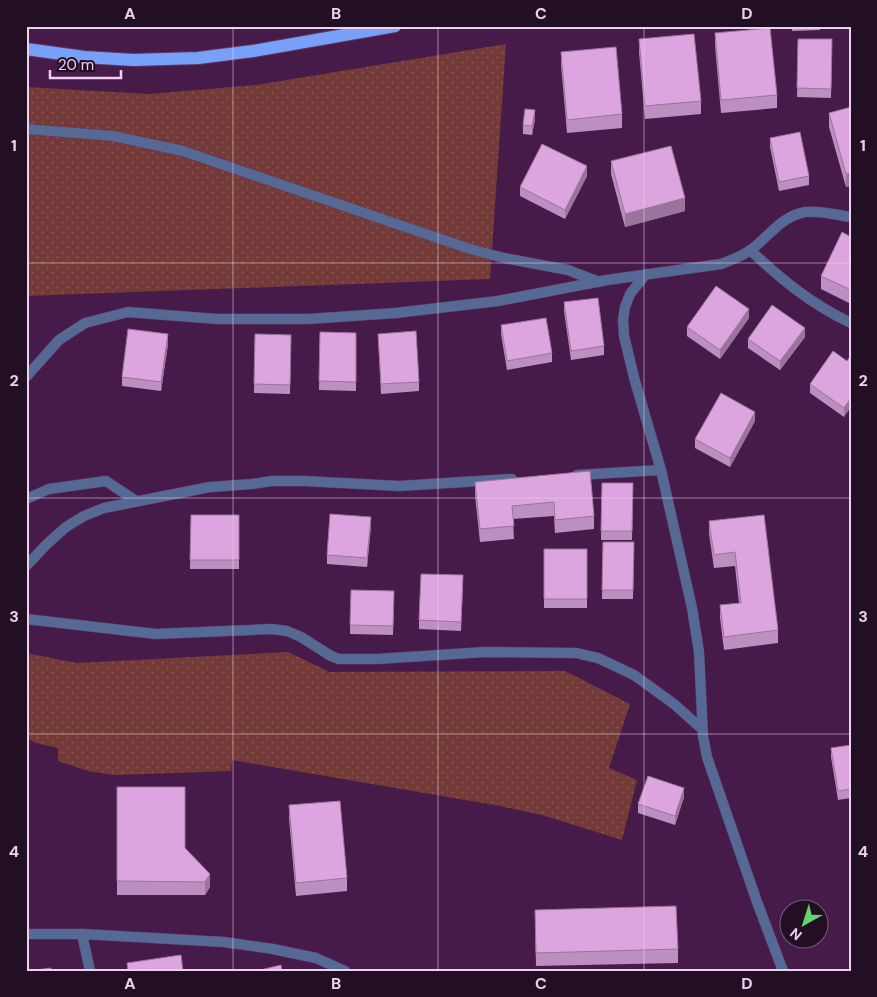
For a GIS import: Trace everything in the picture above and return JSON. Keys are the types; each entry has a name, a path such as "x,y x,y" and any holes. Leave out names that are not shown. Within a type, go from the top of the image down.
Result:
{"main road":[{"path":"26,50 84,57 133,60 198,58 253,51 395,26"}],"street":[{"path":"26,129 113,136 183,152 470,249 504,258 568,270 599,282"},
{"path":"26,377 59,340 85,323 128,312 226,319 308,319 387,314 498,301 646,274 721,264 735,259 750,250 784,221 795,215 806,212 818,212 851,217"},
{"path":"750,250 796,291 829,313 851,323"},
{"path":"646,274 630,294 623,320 624,336 632,372 661,470 692,608 700,652 702,728 706,757 783,971"},
{"path":"564,476 661,470"},
{"path":"26,566 66,527 84,516 104,508 210,487 272,481 399,486 525,478"},
{"path":"26,499 49,489 106,481 136,501"},
{"path":"26,619 156,634 272,629 287,631 301,637 331,656 350,659 377,660 493,652 576,653 598,658 634,675 674,704 702,728"},
{"path":"26,934 82,934 224,942 316,958 345,971"},
{"path":"82,934 90,971"},
{"path":"316,958 318,971"}],"shaded area":[{"path":"506,44 490,279 26,296 26,87 149,94 256,85"},
{"path":"288,652 330,672 565,671 630,704 609,768 637,780 622,840 542,815 500,806 232,760 231,771 115,775 88,771 58,761 58,748 36,743 26,738 26,653 77,663"}],"building":[{"path":"770,28 777,95 721,100 715,33"},
{"path":"694,34 701,101 645,106 639,39"},
{"path":"798,39 832,39 831,89 797,88"},
{"path":"616,47 622,114 567,120 561,52"},
{"path":"851,107 851,173 846,174 829,113"},
{"path":"525,109 535,110 532,126 523,125"},
{"path":"800,132 809,176 779,182 770,138"},
{"path":"542,144 587,166 565,210 520,187"},
{"path":"671,146 685,198 625,214 611,161"},
{"path":"842,232 851,237 851,290 821,276"},
{"path":"716,286 749,309 720,350 687,327"},
{"path":"598,298 604,346 571,351 564,302"},
{"path":"772,305 805,328 780,361 748,339"},
{"path":"546,318 552,353 507,361 501,325"},
{"path":"128,329 168,334 161,382 122,377"},
{"path":"416,331 419,382 381,384 378,334"},
{"path":"320,332 356,333 356,382 319,381"},
{"path":"255,334 291,335 290,385 254,384"},
{"path":"833,351 847,361 851,355 851,398 844,408 810,384"},
{"path":"721,393 755,412 730,458 695,439"},
{"path":"590,471 594,516 555,520 554,502 512,506 514,526 480,529 475,482"},
{"path":"602,483 633,483 632,531 601,531"},
{"path":"330,514 371,517 367,558 327,555"},
{"path":"191,515 239,515 239,560 190,560"},
{"path":"764,515 778,630 724,637 720,605 741,603 735,552 714,555 709,521"},
{"path":"603,542 634,542 633,590 602,590"},
{"path":"544,549 587,549 587,599 544,599"},
{"path":"421,574 463,575 461,622 419,620"},
{"path":"351,590 394,591 393,626 350,625"},
{"path":"851,745 851,789 838,791 831,748"},
{"path":"648,776 684,788 675,816 638,804"},
{"path":"117,787 185,787 185,848 210,874 205,882 117,881"},
{"path":"340,801 347,878 296,883 289,805"},
{"path":"676,906 678,949 536,953 535,910"},
{"path":"181,955 183,971 128,971 127,963"},
{"path":"281,965 282,971 256,971"},
{"path":"51,968 51,971 28,971"}]}
